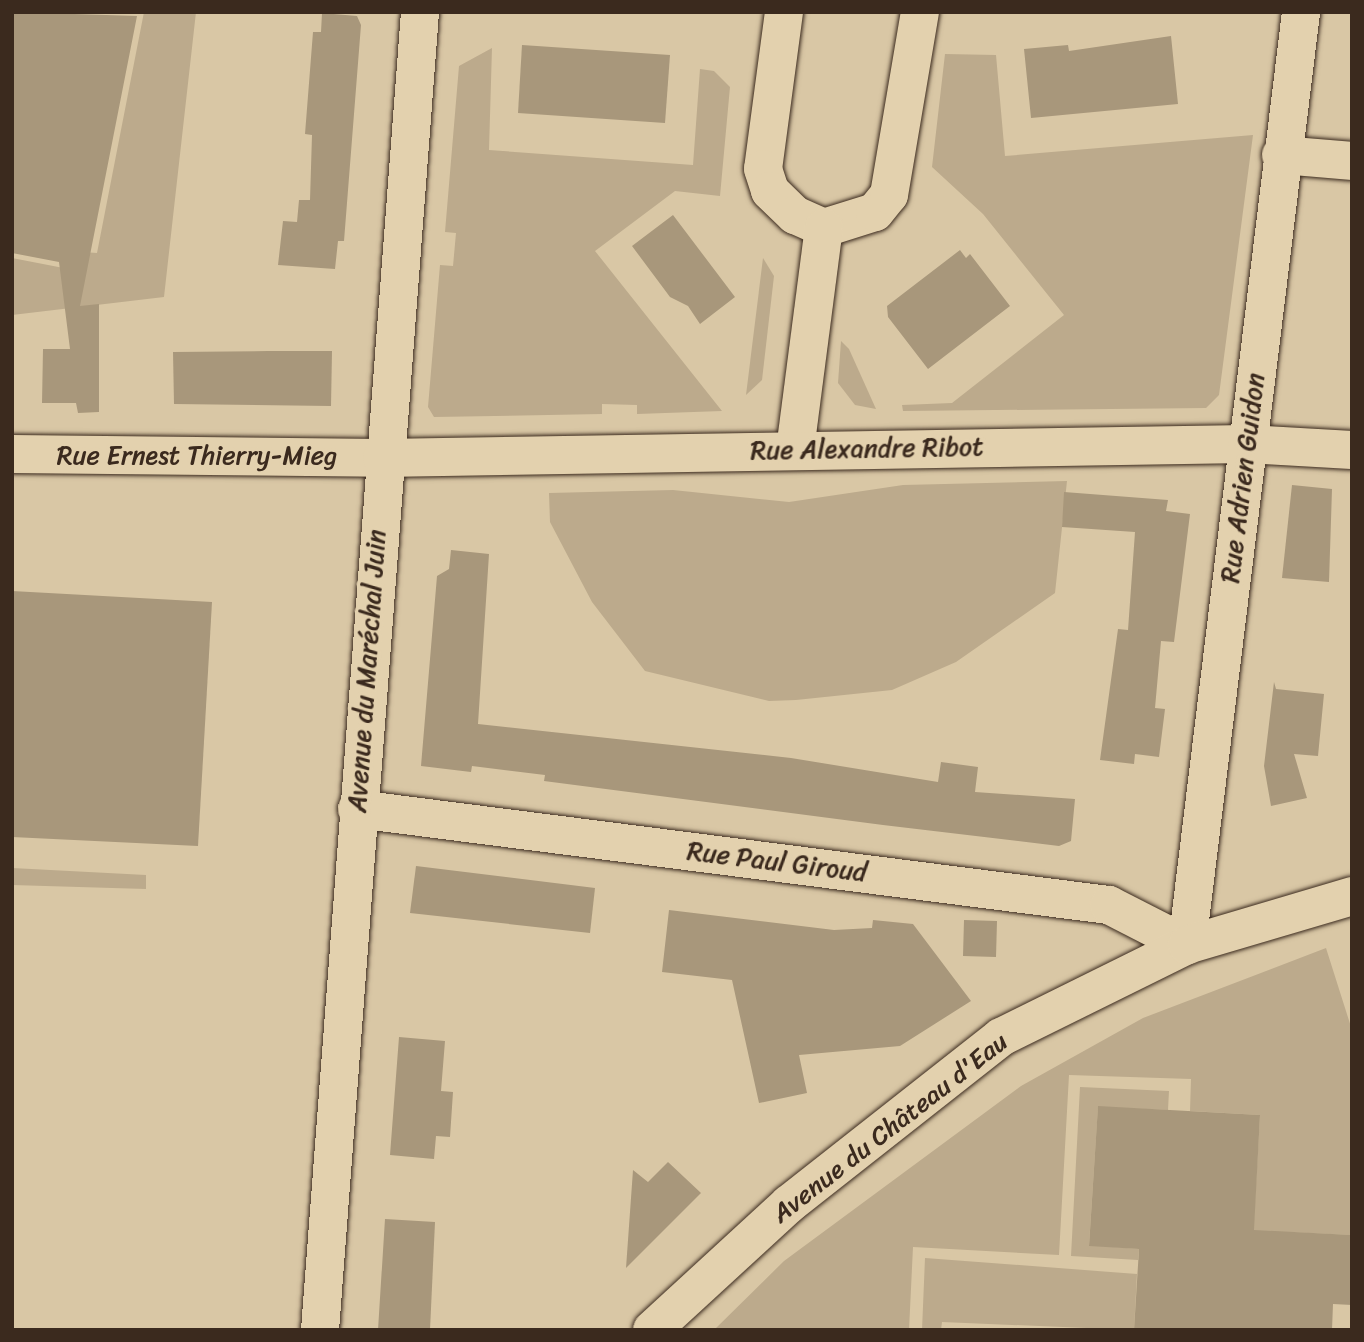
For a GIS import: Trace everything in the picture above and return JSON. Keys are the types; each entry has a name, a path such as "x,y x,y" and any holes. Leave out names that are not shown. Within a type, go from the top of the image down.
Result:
{"street":[{"name":"Avenue du Maréchal Juin","path":"320,1330 382,458 420,12"},
{"path":"784,12 764,169 769,191 794,215 824,228 875,212 889,195 920,12"},
{"name":"Rue Adrien Guidon","path":"1187,945 1281,155 1301,12"},
{"path":"1281,155 1352,161"},
{"path":"795,450 824,228"},
{"name":"Rue Alexandre Ribot","path":"382,458 1247,443 1352,450"},
{"name":"Rue Ernest Thierry-Mieg","path":"12,454 382,458"},
{"name":"Rue Paul Giroud","path":"357,809 1109,905 1187,945"},
{"name":"Avenue du Château d'Eau","path":"652,1330 789,1204 1001,1037 1187,945 1352,896"}],"shaded area":[{"path":"144,12 196,12 164,297 12,315 12,258 79,271 83,252 97,253"},
{"path":"492,48 489,150 693,165 700,69 714,71 730,87 720,196 675,191 595,251 722,411 637,414 637,405 602,404 602,414 434,417 428,407 440,265 453,266 456,233 445,232 459,66"},
{"path":"945,54 996,55 1005,156 1253,135 1219,395 1206,408 903,411 902,405 952,403 1064,315 983,214 932,167"},
{"path":"763,258 774,276 762,380 746,395"},
{"path":"841,341 849,349 876,409 855,405 838,383"},
{"path":"1067,481 1055,593 956,662 892,690 796,700 769,701 645,671 592,602 550,522 549,493 673,490 789,502 903,485"},
{"path":"12,868 146,875 146,889 12,885"},
{"path":"1326,948 1352,1030 1352,1235 1287,1232 1252,1253 1260,1115 1190,1111 1191,1079 1069,1075 1059,1255 913,1247 909,1330 714,1330 784,1261 1021,1086 1143,1018"},
{"path":"1080,1087 1169,1091 1168,1110 1098,1107 1089,1245 1139,1249 1138,1260 1071,1256"},
{"path":"925,1258 1137,1274 1134,1330 942,1322 941,1330 922,1330"}],"building":[{"path":"12,12 137,16 80,306 99,304 99,412 78,413 76,403 42,403 43,349 70,349 59,262 12,253"},
{"path":"322,13 357,16 361,25 344,241 338,241 335,269 278,265 283,221 297,222 299,200 310,200 312,135 305,134 313,32 321,32"},
{"path":"1171,36 1178,104 1031,118 1024,49 1068,45 1069,51"},
{"path":"522,45 670,55 665,123 518,113"},
{"path":"673,215 735,297 700,324 688,306 670,297 632,246"},
{"path":"960,250 966,258 970,254 1010,306 928,369 888,317 887,306"},
{"path":"332,351 331,406 174,404 173,352"},
{"path":"1292,485 1332,489 1329,582 1282,578"},
{"path":"1064,492 1168,500 1166,511 1190,514 1174,642 1161,641 1155,708 1165,709 1159,757 1135,754 1134,764 1100,760 1118,629 1128,630 1135,532 1062,527"},
{"path":"451,550 489,554 478,724 791,758 938,782 941,762 978,767 975,792 1075,799 1071,841 1059,846 544,781 545,775 472,766 471,772 421,766 437,576 449,569"},
{"path":"12,591 212,602 198,846 12,837"},
{"path":"1274,682 1276,689 1324,694 1318,756 1294,754 1307,798 1271,806 1264,766"},
{"path":"416,866 595,888 590,933 410,913"},
{"path":"669,910 834,930 872,928 873,920 913,924 971,1001 900,1046 799,1055 807,1093 759,1103 732,980 662,972"},
{"path":"964,920 997,921 996,957 963,956"},
{"path":"399,1037 445,1041 441,1091 453,1092 450,1137 436,1136 434,1159 390,1155"},
{"path":"1098,1106 1260,1115 1254,1230 1352,1235 1352,1305 1333,1304 1332,1330 1134,1330 1139,1249 1089,1246"},
{"path":"668,1162 701,1193 626,1268 633,1170 648,1182"},
{"path":"385,1219 435,1222 430,1330 378,1330"}]}
